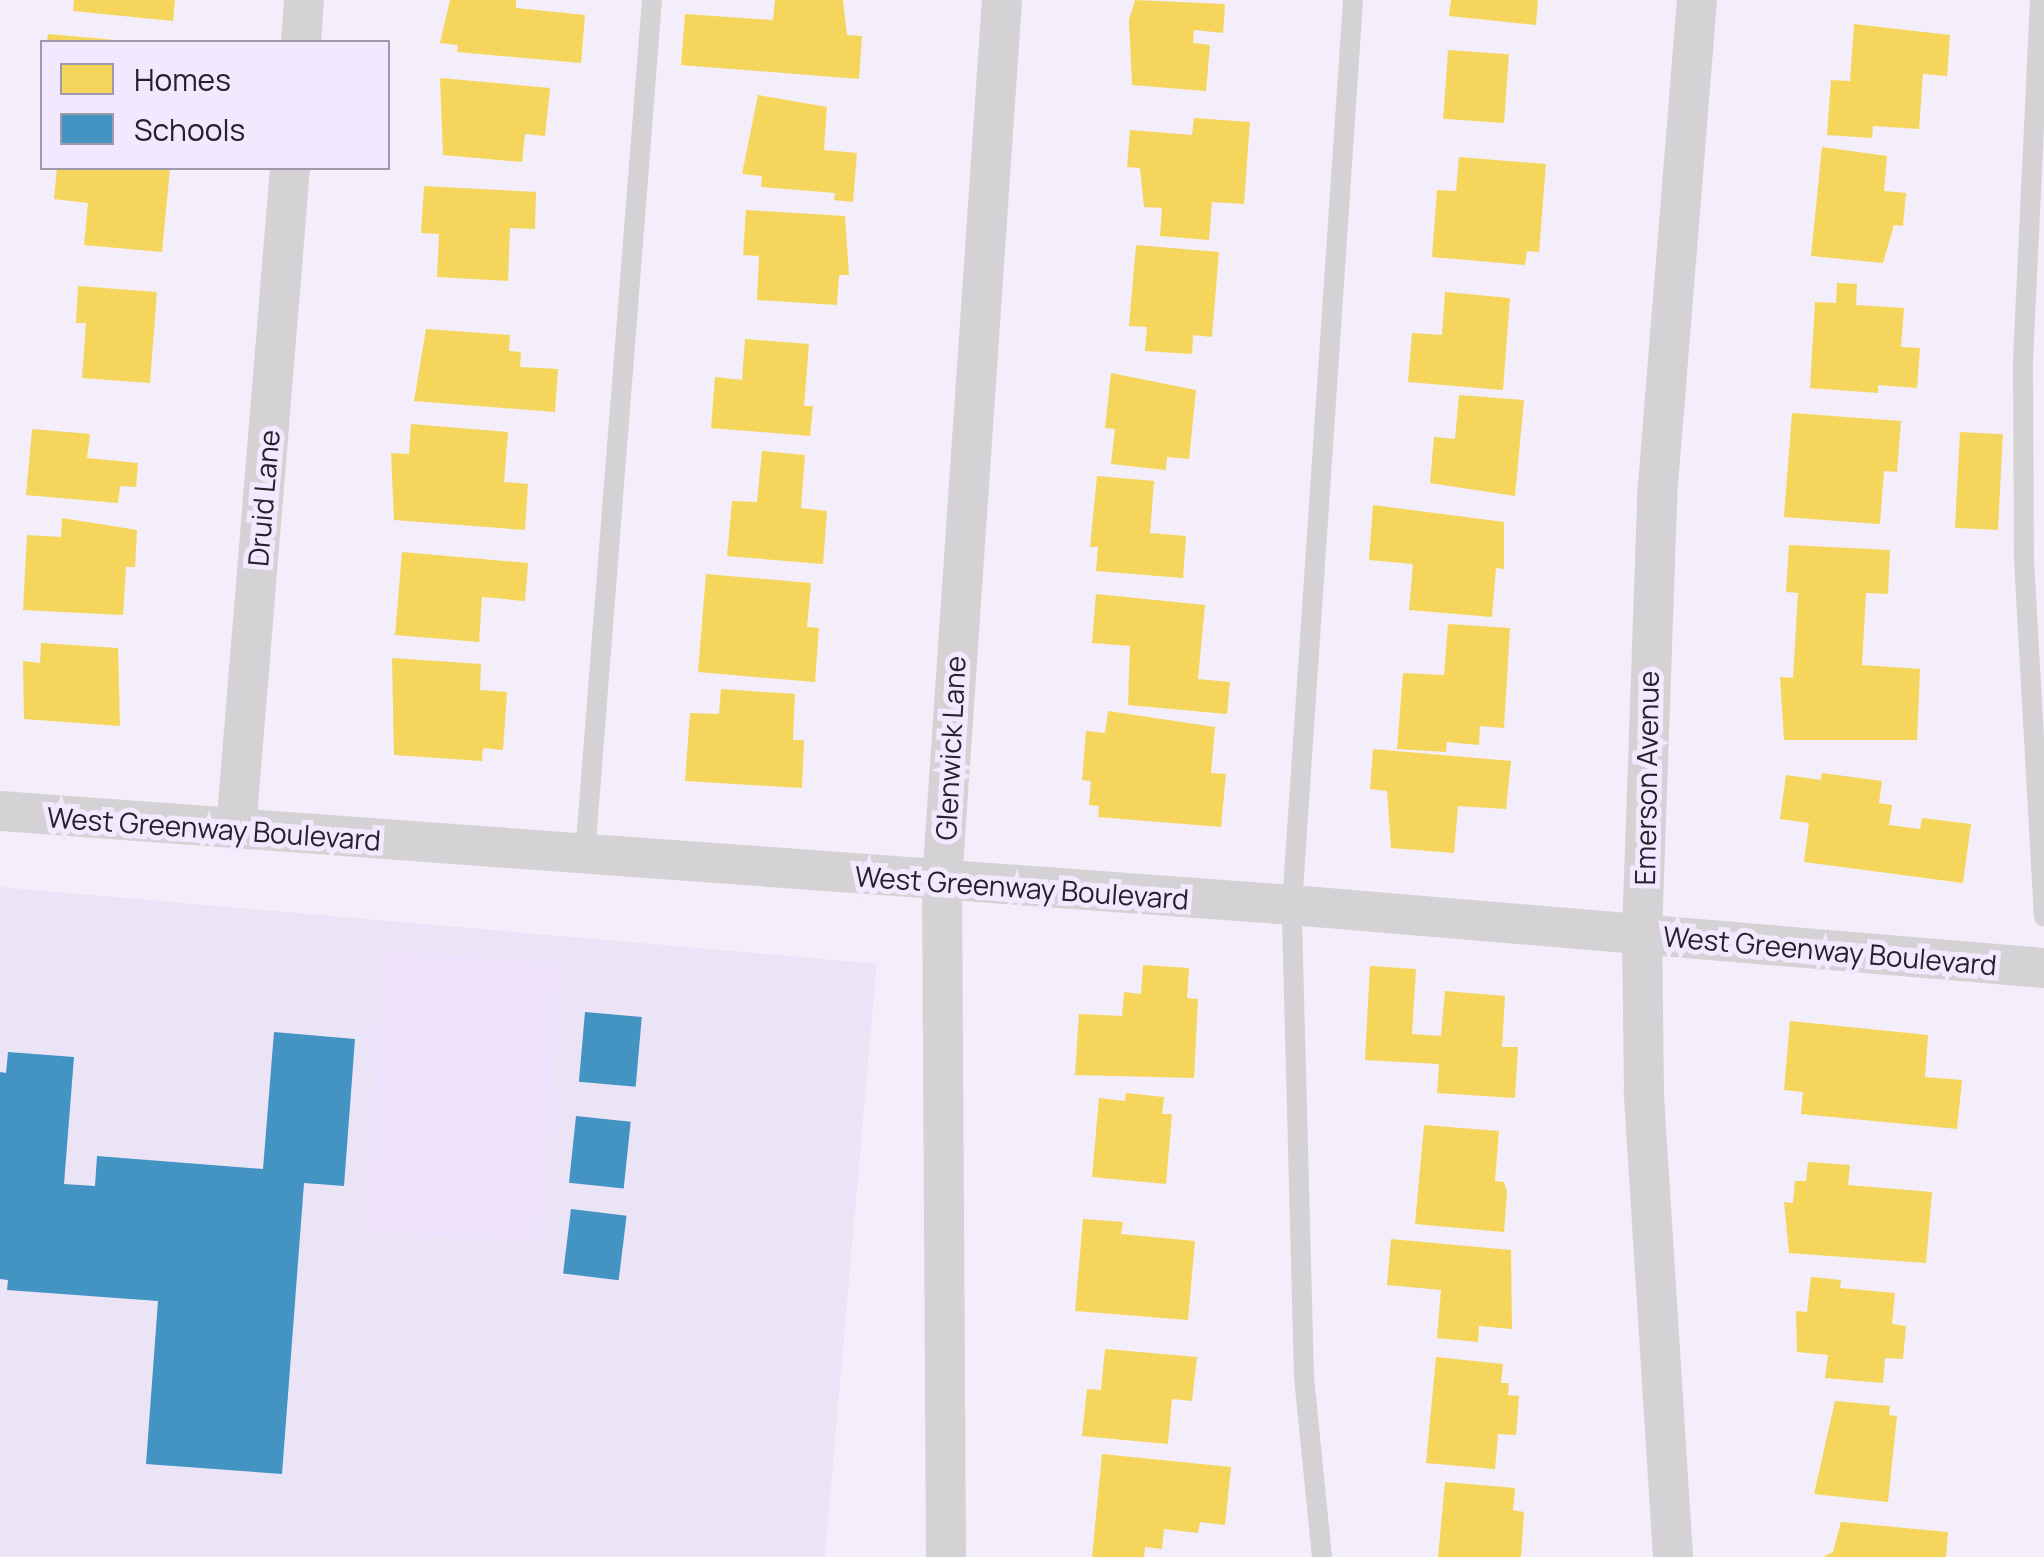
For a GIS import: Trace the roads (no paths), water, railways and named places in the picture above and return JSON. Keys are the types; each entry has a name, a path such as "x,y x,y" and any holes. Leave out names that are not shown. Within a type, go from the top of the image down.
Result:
{"street":[{"path":"300,40 304,0"},
{"name":"Glenwick Lane","path":"946,1557 942,882 1002,0"},
{"name":"Emerson Avenue","path":"1672,1557 1644,1092 1642,934 1657,497 1697,0"},
{"name":"Druid Lane","path":"236,829 290,170"},
{"name":"West Greenway Boulevard","path":"0,812 1292,905 2044,968"}],"lane":[{"path":"585,855 652,0"},
{"path":"1322,1557 1304,1376 1292,905 1353,0"},
{"path":"2040,0 2023,366 2024,540 2044,916"}]}
